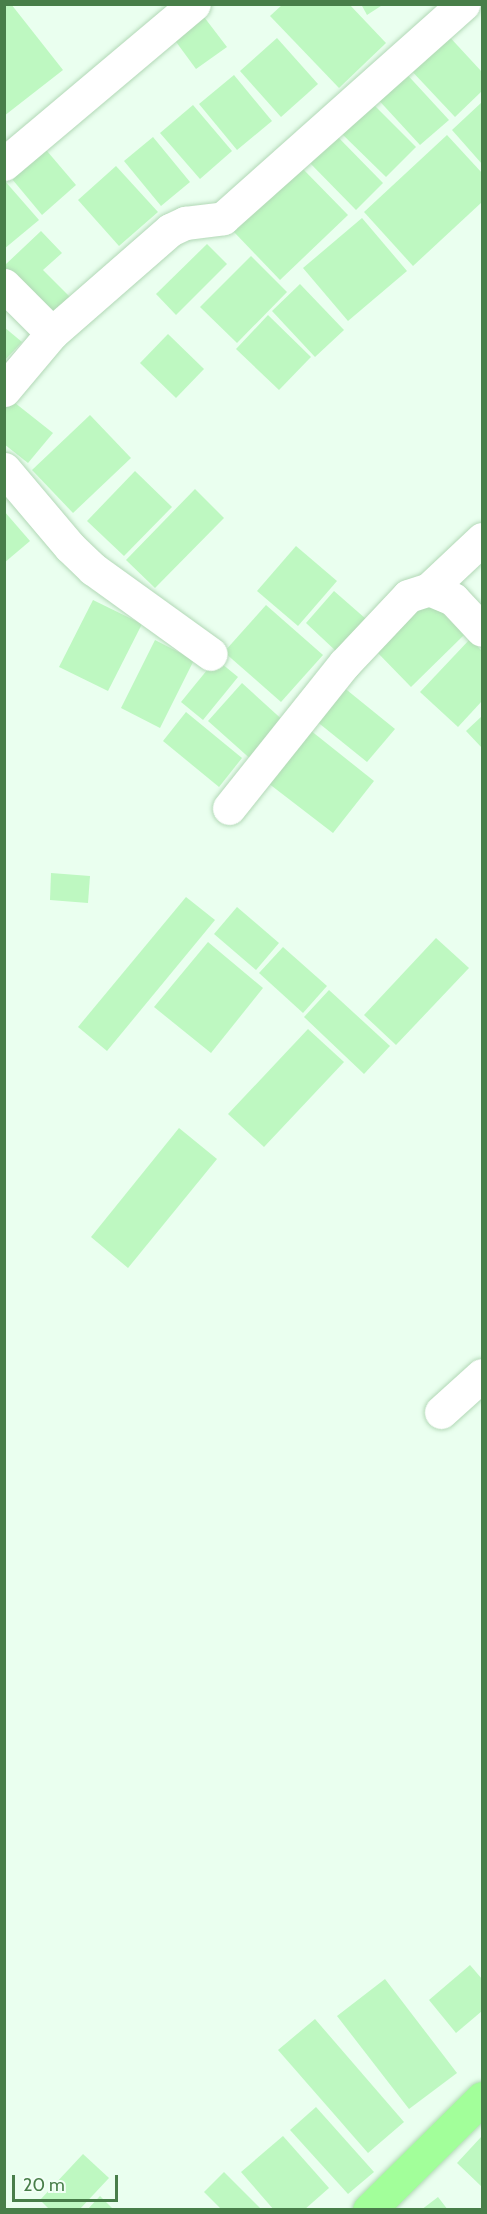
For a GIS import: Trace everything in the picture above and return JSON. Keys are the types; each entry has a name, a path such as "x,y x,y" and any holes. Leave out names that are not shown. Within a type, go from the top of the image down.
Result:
{"highway":[{"path":"369,2210 483,2098"}],"street":[{"path":"4,164 194,4"},
{"path":"4,390 52,333 170,230 185,223 223,218 463,4"},
{"path":"4,285 52,333"},
{"path":"4,469 70,547 93,569 211,654"},
{"path":"229,808 344,664 408,596 429,589 483,539"},
{"path":"429,589 453,599 483,630"},
{"path":"441,1412 483,1375"}],"building":[{"path":"4,4 11,4 63,70 4,116"},
{"path":"283,4 349,4 386,43 339,88 270,16"},
{"path":"361,4 384,4 367,15"},
{"path":"201,13 227,47 196,69 171,35"},
{"path":"445,32 482,72 482,91 455,117 408,67"},
{"path":"277,38 318,84 281,117 240,71"},
{"path":"402,69 449,120 420,145 374,95"},
{"path":"234,75 272,121 237,150 199,104"},
{"path":"370,101 416,147 386,177 339,131"},
{"path":"482,102 482,164 452,130"},
{"path":"193,105 232,151 200,179 160,133"},
{"path":"334,133 383,183 356,210 307,160"},
{"path":"447,135 482,173 482,202 413,266 364,212"},
{"path":"153,137 190,182 161,206 124,161"},
{"path":"41,144 76,185 42,215 7,173"},
{"path":"116,166 158,212 119,246 78,200"},
{"path":"301,167 348,215 280,280 234,232"},
{"path":"4,180 39,220 4,249"},
{"path":"362,218 407,271 348,321 303,268"},
{"path":"41,231 62,253 43,270 71,298 48,321 5,275 5,265"},
{"path":"207,244 227,264 176,315 156,294"},
{"path":"251,256 287,292 237,343 200,307"},
{"path":"300,284 344,330 315,357 272,311"},
{"path":"268,315 311,357 279,390 236,349"},
{"path":"4,327 22,342 4,361"},
{"path":"168,334 204,369 176,398 140,363"},
{"path":"10,399 53,433 28,463 4,444 4,405"},
{"path":"90,415 131,458 73,513 32,470"},
{"path":"135,471 172,507 124,556 87,521"},
{"path":"195,489 224,518 155,588 126,560"},
{"path":"4,511 30,541 4,563"},
{"path":"296,546 337,581 298,626 257,591"},
{"path":"334,591 366,619 337,652 306,623"},
{"path":"427,597 464,635 411,687 374,649"},
{"path":"93,600 142,624 108,691 59,667"},
{"path":"266,605 323,655 281,702 224,652"},
{"path":"470,639 482,651 482,701 458,727 420,692"},
{"path":"155,640 194,660 160,728 121,708"},
{"path":"216,659 238,677 203,720 181,702"},
{"path":"337,682 395,729 367,762 310,716"},
{"path":"242,683 287,724 254,762 208,721"},
{"path":"186,712 242,758 219,787 163,741"},
{"path":"482,716 482,748 466,731"},
{"path":"310,730 374,781 333,833 268,783"},
{"path":"51,873 90,876 88,903 50,900"},
{"path":"186,897 215,920 107,1051 78,1027"},
{"path":"237,907 279,943 256,970 214,934"},
{"path":"436,938 469,968 396,1045 364,1015"},
{"path":"208,942 263,988 211,1053 154,1007"},
{"path":"283,947 327,986 303,1013 259,973"},
{"path":"329,990 390,1046 364,1074 304,1017"},
{"path":"308,1029 344,1062 264,1147 228,1114"},
{"path":"179,1128 217,1159 128,1268 91,1237"},
{"path":"470,1965 482,1979 482,2011 456,2033 429,2000"},
{"path":"385,1979 457,2073 409,2109 337,2016"},
{"path":"315,2019 404,2122 368,2153 278,2050"},
{"path":"316,2107 374,2172 348,2194 290,2130"},
{"path":"283,2136 329,2188 304,2210 274,2210 241,2172"},
{"path":"482,2136 482,2187 457,2163"},
{"path":"83,2154 109,2178 79,2210 50,2210 40,2200"},
{"path":"224,2172 262,2210 222,2210 204,2192"},
{"path":"100,2196 114,2210 87,2210"},
{"path":"438,2197 448,2210 421,2210"}]}
